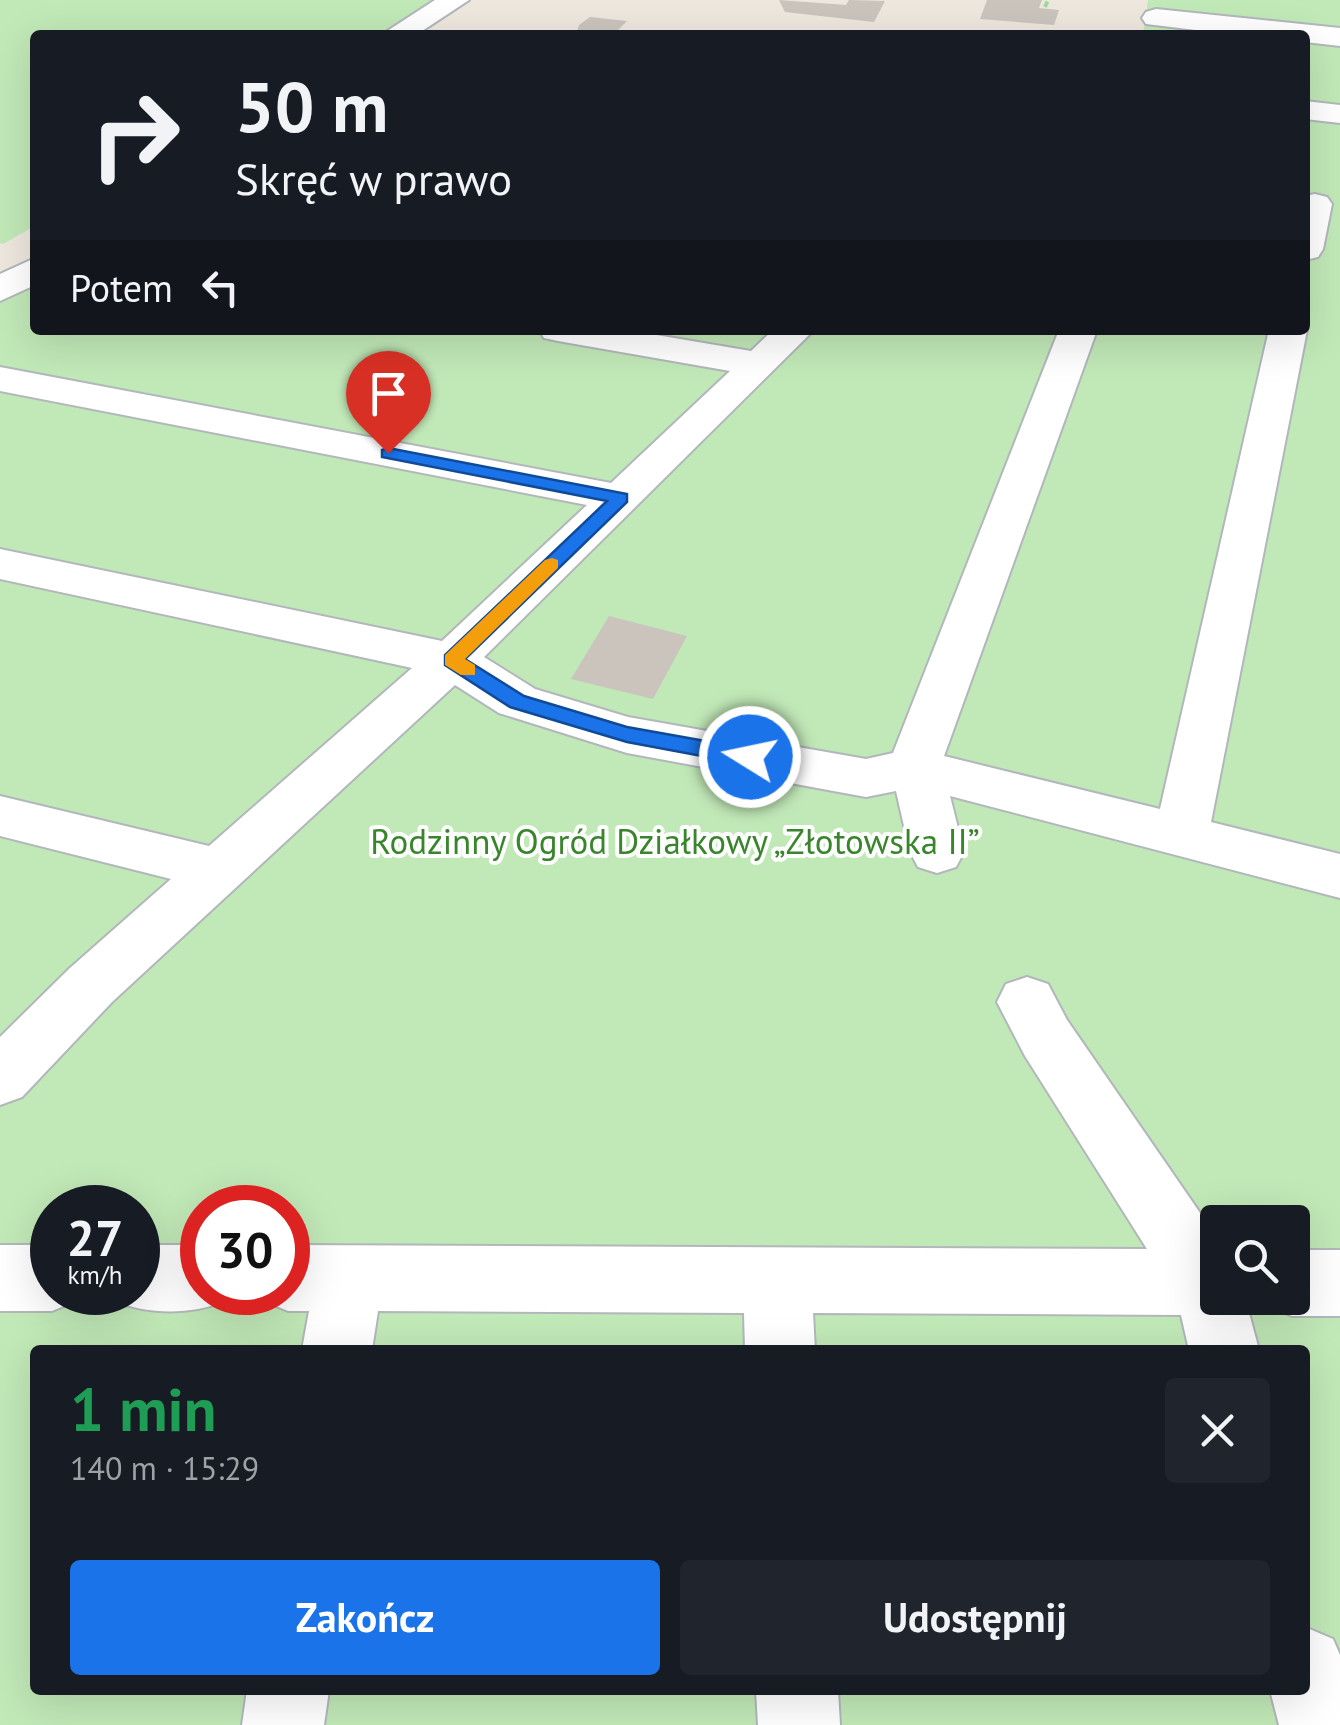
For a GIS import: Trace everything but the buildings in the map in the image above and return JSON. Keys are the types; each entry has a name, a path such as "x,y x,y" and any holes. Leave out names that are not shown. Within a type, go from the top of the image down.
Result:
{"street":[{"path":"404,30 455,0"},
{"path":"1156,18 1266,30"},
{"path":"1310,35 1340,38"},
{"path":"1310,111 1340,114"},
{"path":"1310,234 1320,204"},
{"path":"0,258 30,241"},
{"path":"0,290 30,272"},
{"path":"623,335 778,347"},
{"path":"937,852 917,768 919,750 1076,335"},
{"path":"1181,835 1287,335"},
{"path":"0,1078 91,985 452,660 778,347"},
{"path":"0,379 620,498"},
{"path":"0,564 452,660 517,702 627,734 866,778 917,768 1340,876"},
{"path":"0,816 221,870"},
{"path":"1027,1002 1046,1038 1200,1264"},
{"path":"0,1278 30,1278"},
{"path":"336,1345 318,1278 1200,1282"},
{"path":"777,1281 780,1345"},
{"path":"1310,1282 1340,1283"},
{"path":"1218,1315 1223,1345"},
{"path":"1310,1687 1320,1725"},
{"path":"283,1725 287,1695"},
{"path":"797,1695 799,1725"}],"path":[{"path":"1045,6 1048,0"}],"green space":[{"path":"0,0 438,0 385,30 30,30 30,229 0,243"},
{"name":"Rodzinny Ogród Działkowy „Złotowska II”","path":"1148,0 1340,0 1340,1725 0,1725 0,276 30,259 30,335 1310,335 1310,30 1144,30"}],"slow traffic":[{"path":"468,670 452,660 552,564"}],"route":[{"path":"388,453 620,498 452,660 517,702 627,734 750,757"}]}
